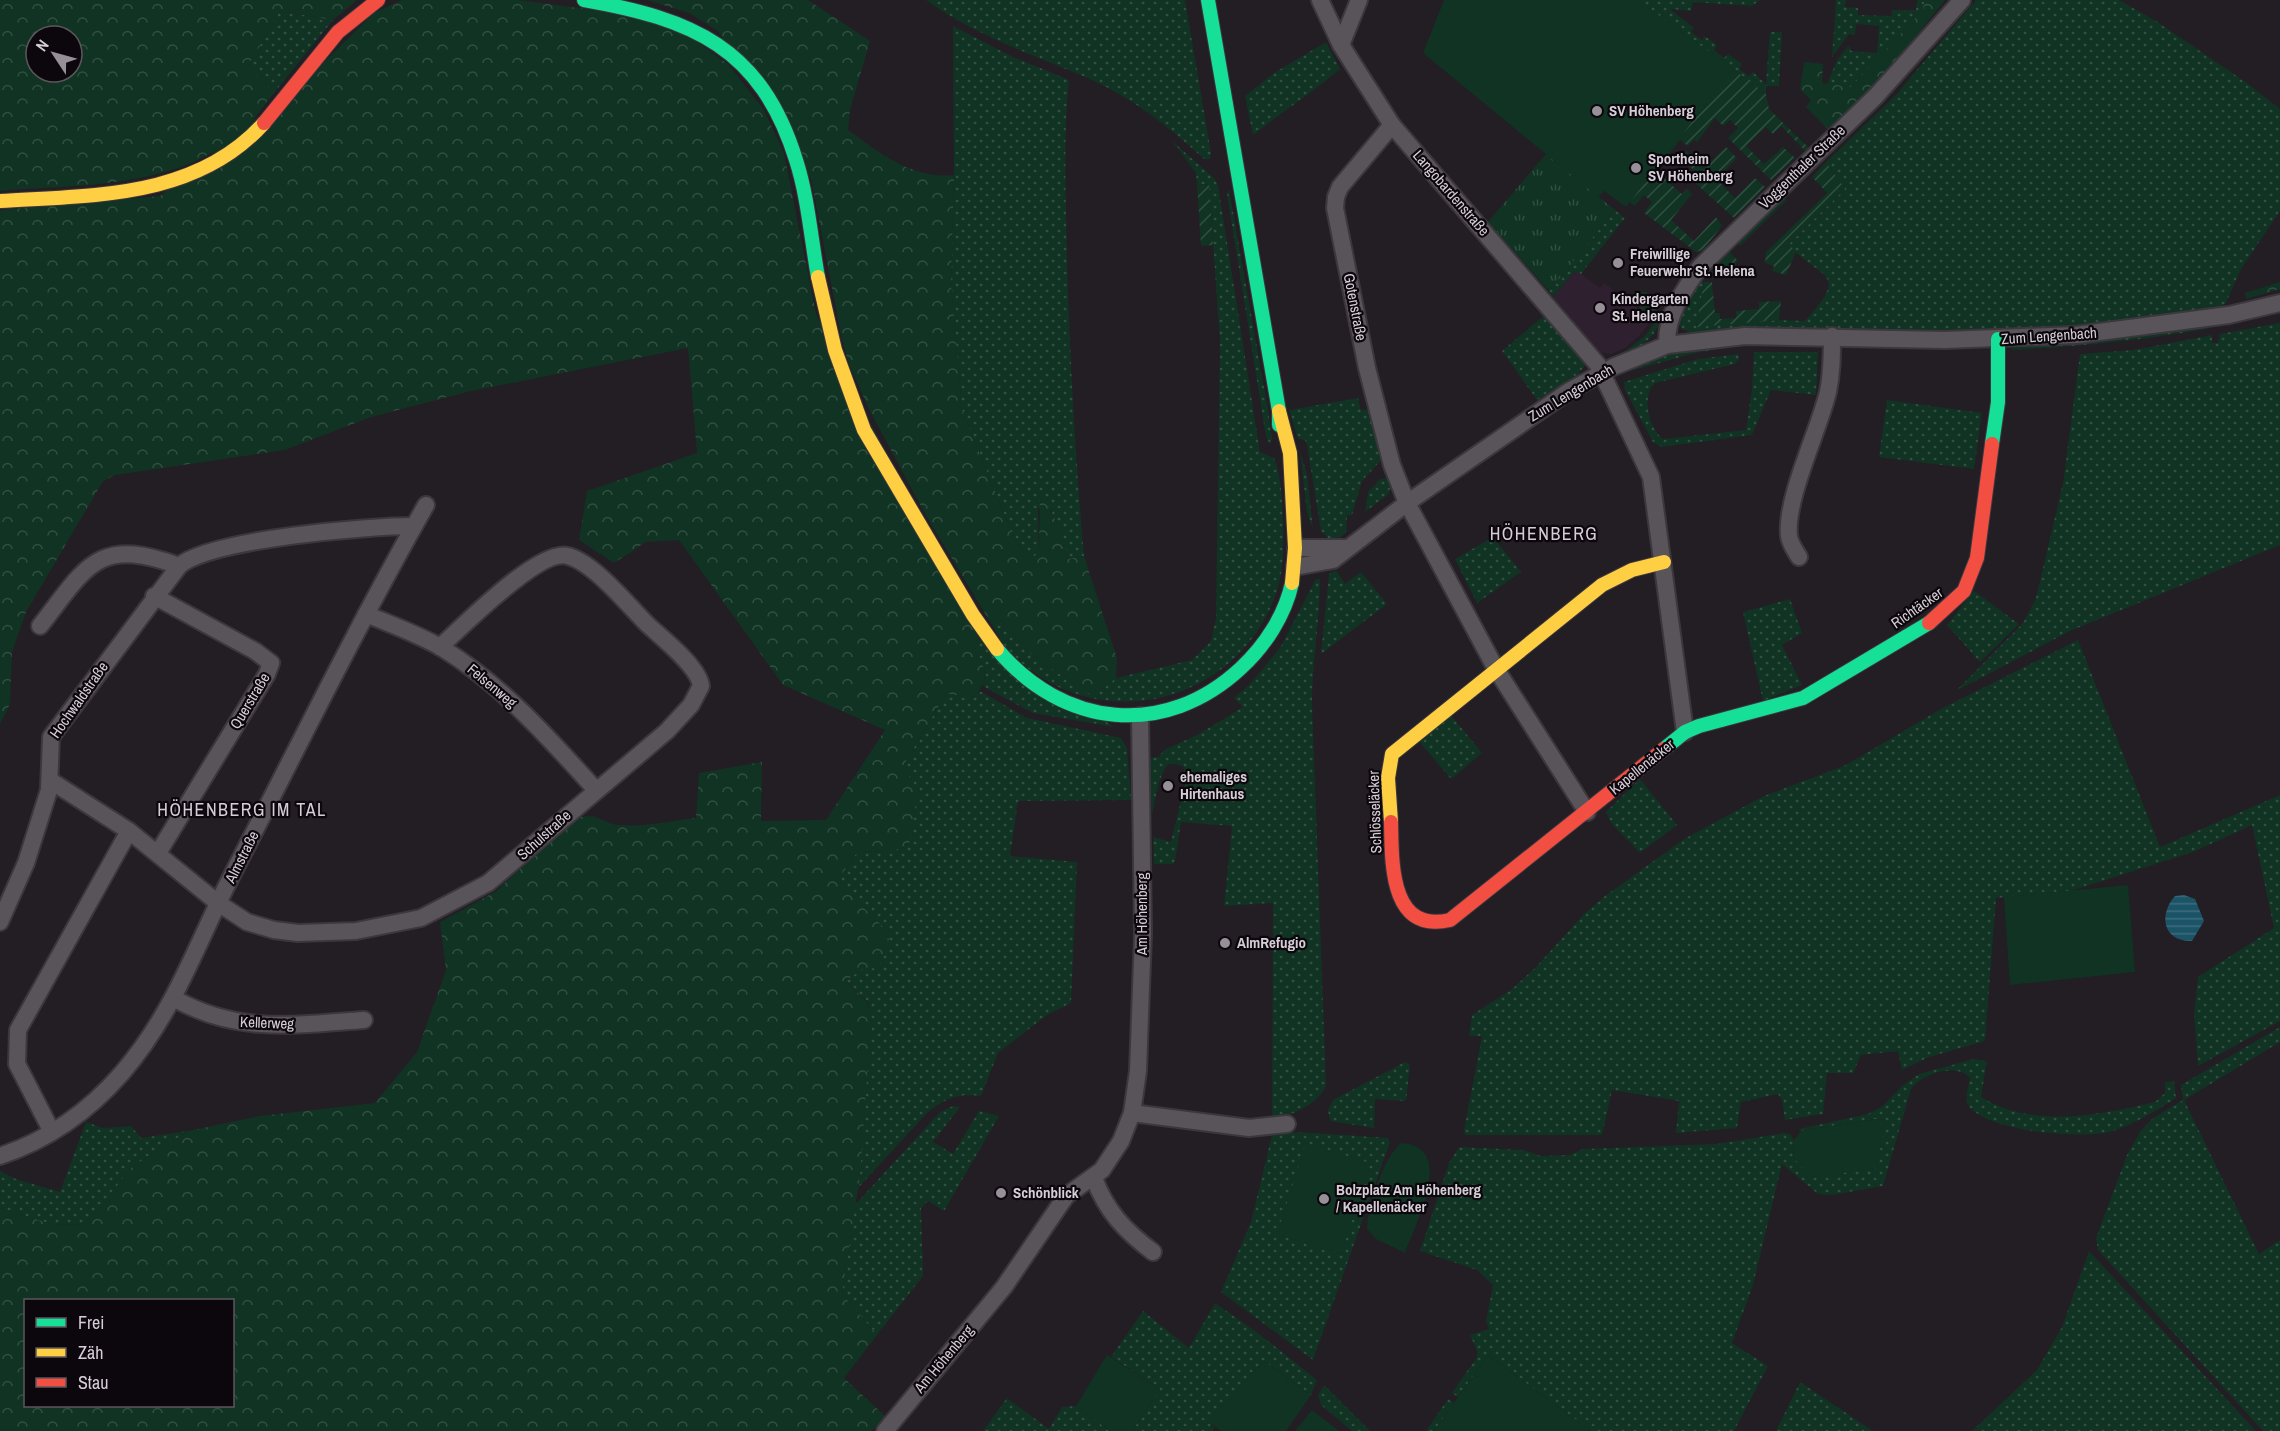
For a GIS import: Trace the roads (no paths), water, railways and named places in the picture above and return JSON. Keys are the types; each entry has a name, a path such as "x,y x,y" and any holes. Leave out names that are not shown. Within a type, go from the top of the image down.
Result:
{"main road":[{"path":"0,201 150,188 182,180 204,170 244,143 346,23 378,0"},
{"path":"584,0 636,8 687,24 723,48 758,82 781,118 797,161 832,339 850,396 896,486 961,595 1006,661 1045,693 1091,711 1140,716 1165,712 1192,703 1233,678 1252,658 1281,614 1292,587 1295,567 1296,548 1290,480 1282,456 1279,411 1208,0"},
{"name":"Richtäcker","path":"1685,732 1701,724 1785,706 1803,698 1937,618 1960,597 1973,573 1980,541 1998,402 1998,339"},
{"name":"Schlösseläcker","path":"1587,812 1454,919 1441,922 1426,920 1412,914 1401,901 1395,880 1389,767 1392,754 1602,585 1618,575 1642,566 1664,562"},
{"name":"Kapellenäcker","path":"1587,812 1685,732"}],"street":[{"name":"Langobardenstraße","path":"1320,0 1341,45 1392,125 1501,249 1603,372"},
{"path":"1341,45 1359,0"},
{"name":"Voggenthaler Straße","path":"1667,345 1670,319 1679,297 1700,267 1876,96 1962,0"},
{"name":"Gotenstraße","path":"1392,125 1340,187 1335,197 1335,208 1367,368 1392,465 1407,503"},
{"name":"Zum Lengenbach","path":"1295,567 1327,563 1533,414 1603,372 1667,345 1745,336 1998,339 2076,335 2229,315 2280,303"},
{"path":"1798,557 1790,538 1790,520 1800,477 1827,395 1832,336"},
{"name":"Kapellenäcker","path":"1603,372 1649,468 1664,562 1685,732"},
{"path":"1407,503 1496,669 1587,812"},
{"name":"Almstraße","path":"0,1156 52,1132 85,1110 123,1072 175,999 218,903 366,614 426,505"},
{"name":"Hochwaldstraße","path":"0,921 26,863 51,781 51,737 154,596 179,566 191,556 226,548 364,526 414,526"},
{"path":"1296,548 1346,548"},
{"path":"40,626 95,561 116,555 139,553 179,566"},
{"name":"Schulstraße","path":"51,781 129,831 218,903 247,922 298,933 356,931 421,918 488,883 595,789 667,731 691,705 701,686 696,673 680,656 594,573 569,556 554,555 544,560 502,590 440,647"},
{"name":"Querstraße","path":"154,596 255,651 271,663 267,674 158,853"},
{"name":"Felsenweg","path":"366,614 440,647 475,671 530,718 595,789"},
{"name":"Am Höhenberg","path":"885,1431 1004,1287 1066,1196 1094,1178 1108,1162 1132,1113 1138,1071 1143,934 1140,716"},
{"path":"52,1132 17,1064 18,1030 129,831"},
{"name":"Kellerweg","path":"175,999 206,1014 249,1025 364,1020"},
{"path":"1132,1113 1249,1128 1287,1124"},
{"path":"1094,1178 1102,1199 1114,1218 1153,1252"}],"water":[{"path":"2184,895 2195,899 2204,921 2192,941 2175,937 2166,926 2166,911 2170,903 2175,896"}],"place":[{"name":"SV Höhenberg","path":"1597,111"},
{"name":"Sportheim SV Höhenberg","path":"1636,168"},
{"name":"Freiwillige Feuerwehr St. Helena","path":"1618,263"},
{"name":"Kindergarten St. Helena","path":"1600,308"},
{"name":"ehemaliges Hirtenhaus","path":"1168,786"},
{"name":"AlmRefugio","path":"1225,943"},
{"name":"Schönblick","path":"1001,1193"},
{"name":"Bolzplatz Am Höhenberg / Kapellenäcker","path":"1324,1199"}],"district":[{"name":"HÖHENBERG","path":"1544,534"},
{"name":"HÖHENBERG IM TAL","path":"242,810"}]}
